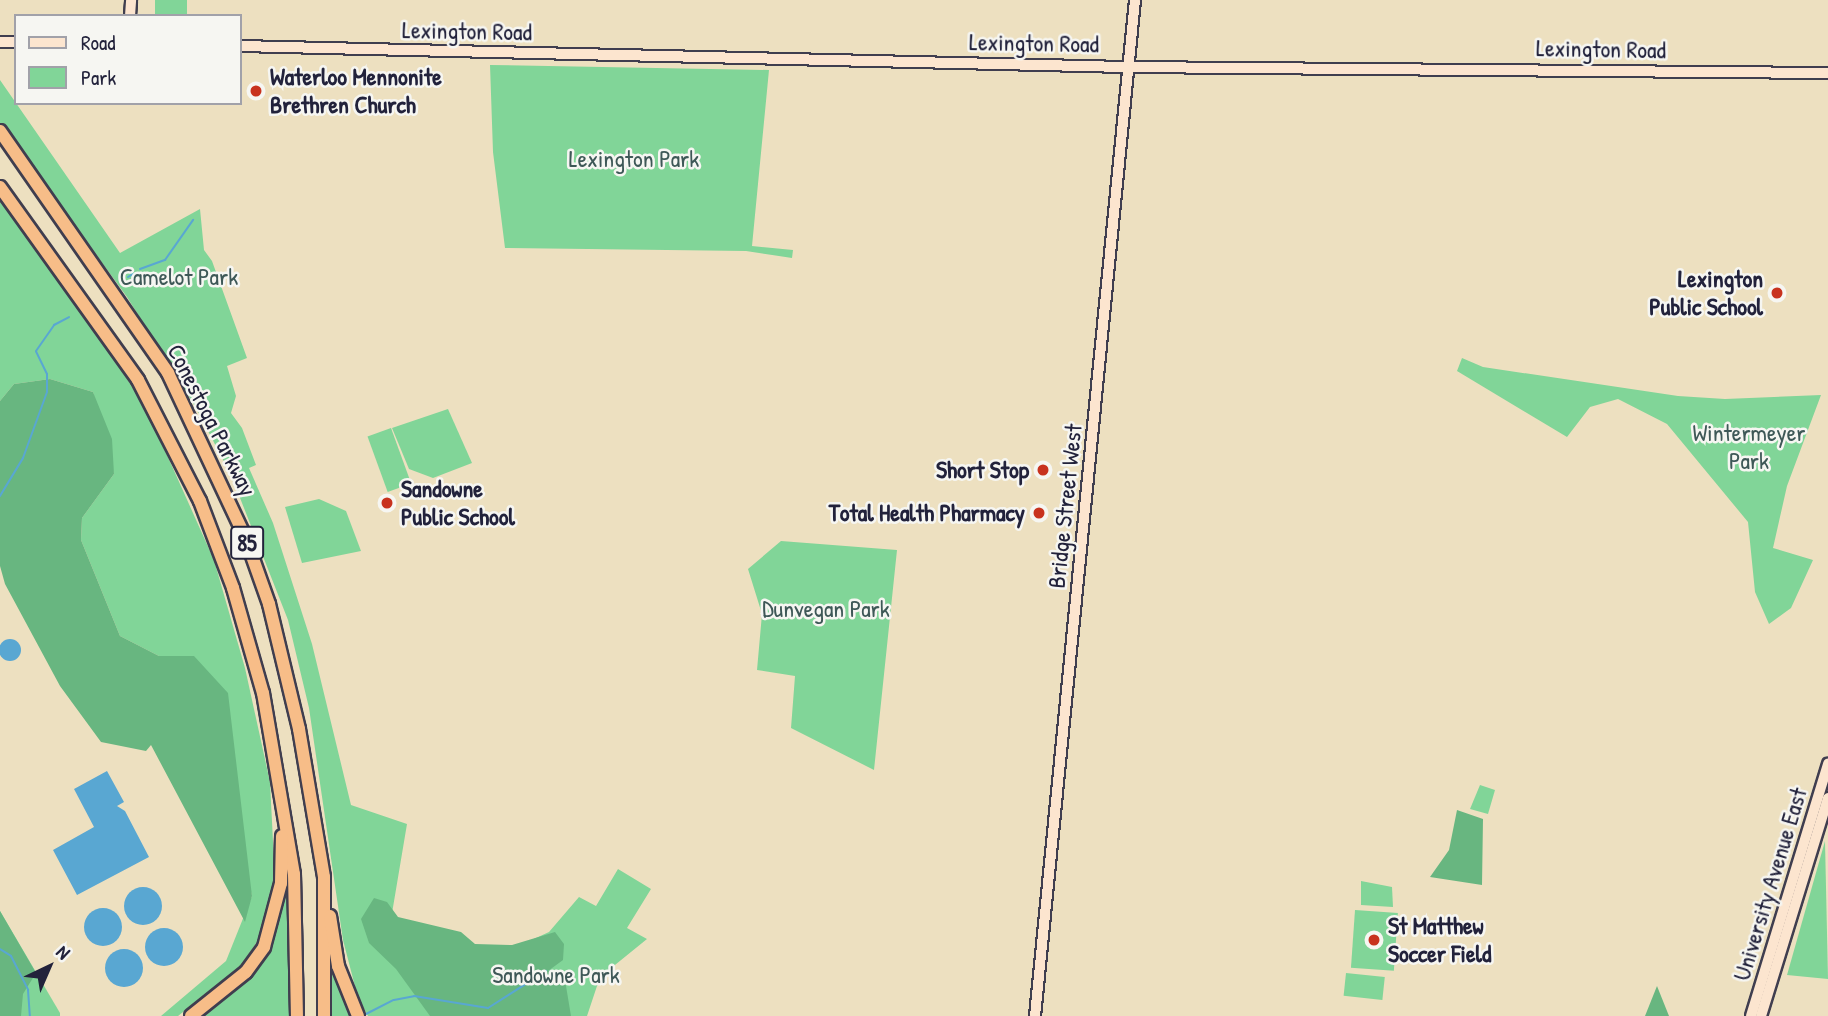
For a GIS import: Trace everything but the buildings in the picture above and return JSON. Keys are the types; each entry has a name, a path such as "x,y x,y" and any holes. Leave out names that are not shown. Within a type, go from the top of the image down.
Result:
{"highway":[{"name":"Conestoga Parkway","path":"0,131 140,327 169,373 223,483 269,604 287,676 324,877 324,1016"},
{"name":"Conestoga Parkway","path":"0,187 132,371 200,501 233,588 263,693 282,797 295,885 297,1016"},
{"path":"191,1016 246,972 264,947 281,883 282,797"},
{"path":"324,877 338,966 358,1016"}],"main road":[{"name":"Bridge Street West","path":"1035,1016 1135,0"},
{"name":"Lexington Road","path":"242,46 1127,67 1828,73"},
{"name":"University Avenue East","path":"1751,1016 1828,764"},
{"name":"University Avenue East","path":"1761,1016 1828,798"}],"green space":[{"path":"155,0 187,0 187,14 155,14"},
{"name":"Lexington Park","path":"490,65 769,70 752,246 793,250 792,258 746,251 505,248 493,152"},
{"path":"0,80 14,100 14,105 17,105 120,253 200,209 204,250 212,261 247,358 227,366 236,396 231,413 242,428 256,465 249,468 273,523 312,644 351,805 407,824 389,931 445,953 512,949 549,932 579,897 596,906 618,869 651,889 627,928 647,939 610,969 597,986 587,1016 368,1016 358,998 343,940 309,708 288,620 231,475 196,408 127,297 0,123"},
{"path":"0,198 80,306 146,408 214,560 245,668 270,782 275,881 261,936 240,967 178,1016 161,1016 226,961 252,896 194,657 159,656 120,636 81,540 82,518 114,474 93,392 50,379 14,384 0,401"},
{"name":"Wintermeyer Park","path":"1462,358 1483,367 1678,396 1725,399 1821,395 1787,486 1773,548 1813,560 1791,608 1769,624 1755,592 1748,522 1667,424 1618,399 1590,407 1567,437 1457,371"},
{"path":"50,379 93,392 112,439 114,474 82,518 81,540 120,636 159,656 194,656 228,693 252,896 245,922 151,745 146,751 101,742 60,686 5,584 0,566 0,401 14,384"},
{"path":"448,409 472,463 433,478 409,469 392,428"},
{"path":"391,428 411,483 388,492 368,437"},
{"path":"319,499 346,511 361,551 302,563 285,507"},
{"name":"Dunvegan Park","path":"781,541 897,550 874,770 791,728 795,676 757,670 762,614 748,569"},
{"path":"1480,785 1495,790 1488,814 1470,809"},
{"path":"1457,810 1483,819 1482,885 1430,877 1449,850"},
{"path":"1825,841 1828,979 1787,975"},
{"name":"St Matthew Soccer Field","path":"1361,881 1392,887 1393,907 1361,905"},
{"path":"284,896 288,896 291,1016 195,1016 270,946"},
{"name":"Sandowne Park","path":"374,898 387,902 398,917 461,932 475,944 512,945 555,932 564,944 563,960 548,971 559,971 565,980 571,1016 430,1016 396,969 369,943 361,919"},
{"name":"St Matthew Soccer Field","path":"1355,910 1398,913 1394,971 1351,968"},
{"path":"0,911 60,1013 60,1016 0,1016"},
{"path":"0,911 36,973 23,994 21,1016 0,1016"},
{"path":"335,969 340,992 351,1016 332,1016 331,970"},
{"name":"St Matthew Soccer Field","path":"1346,973 1385,977 1382,1000 1344,996"},
{"path":"1657,986 1669,1016 1645,1016"}],"water":[{"path":"6,639 14,639 21,646 21,654 14,661 6,661 -1,654 -1,646"},
{"path":"107,771 124,802 117,806 125,811 149,857 77,895 53,850 94,827 74,789"},
{"path":"143,887 157,892 162,906 157,920 143,925 129,920 124,906 129,892"},
{"path":"103,908 117,913 122,927 117,941 103,946 89,941 84,927 89,913"},
{"path":"164,928 178,933 183,947 178,961 164,966 150,961 145,947 150,933"},
{"path":"124,949 138,954 143,968 138,982 124,987 110,982 105,968 110,954"}],"waterway":[{"path":"140,269 165,260 193,220"},
{"path":"128,277 133,274"},
{"path":"0,496 23,458 47,392 47,374 36,351 54,325 69,317"},
{"path":"0,949 11,956 28,990 30,1016"},
{"path":"366,1014 394,1000 414,996 488,1008 546,971"}],"place":[{"name":"Waterloo Mennonite Brethren Church","path":"256,91"},
{"name":"Lexington Public School","path":"1777,293"},
{"name":"Short Stop","path":"1043,470"},
{"name":"Sandowne Public School","path":"387,503"},
{"name":"Total Health Pharmacy","path":"1039,513"},
{"name":"St Matthew Soccer Field","path":"1374,940"}],"park label":[{"name":"Camelot Park","path":"179,277"}]}
